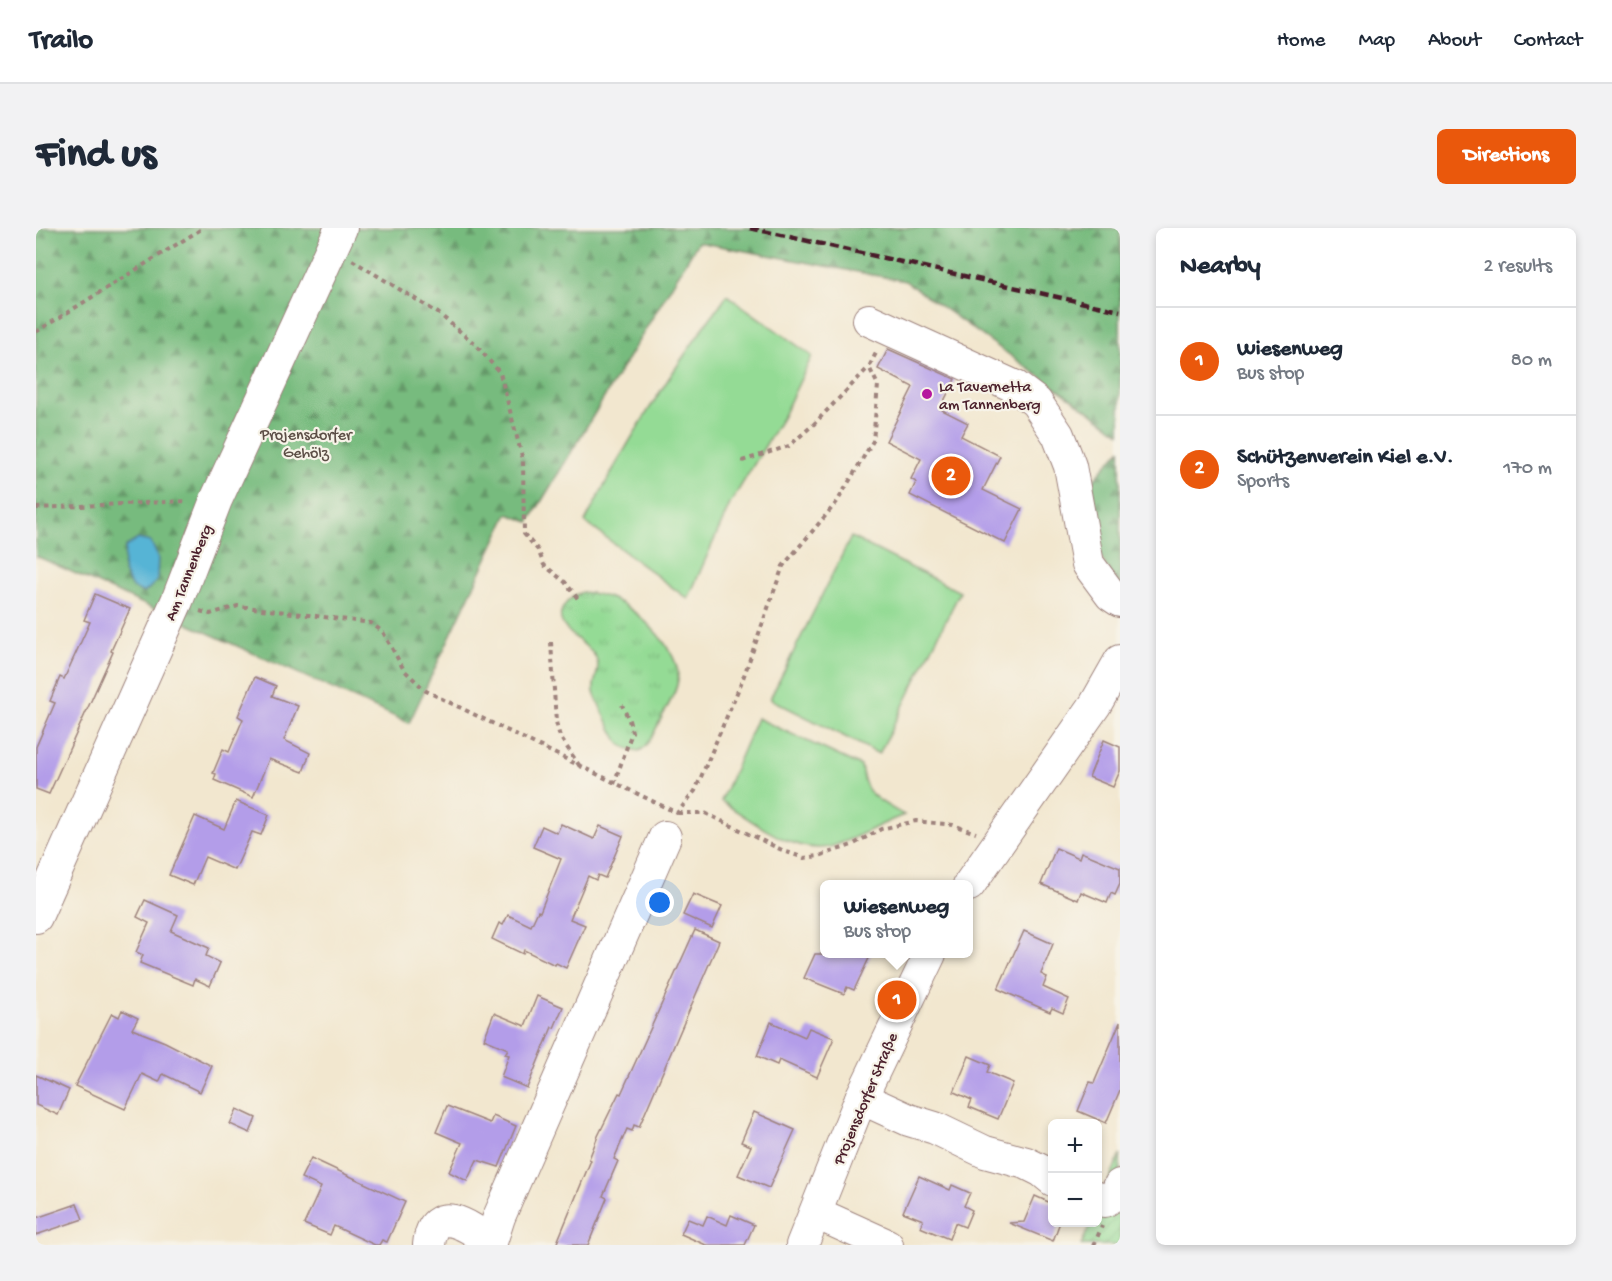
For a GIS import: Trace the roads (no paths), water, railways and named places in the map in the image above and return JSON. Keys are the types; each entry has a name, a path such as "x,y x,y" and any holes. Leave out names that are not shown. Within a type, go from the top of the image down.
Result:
{"street":[{"name":"Am Tannenberg","path":"36,917 177,601 216,500 335,238"},
{"path":"878,324 1016,387 1036,402 1058,435 1070,466 1088,564 1111,595 1120,601"},
{"path":"972,880 1095,705 1120,661"},
{"path":"429,1245 430,1232 441,1222 452,1220 467,1225 490,1243 499,1217 671,825"},
{"name":"Projensdorfer Straße","path":"802,1245 861,1098 928,958"},
{"path":"861,1098 985,1152 1026,1163 1048,1176"},
{"path":"1102,1200 1105,1201 1116,1194 1120,1185"},
{"path":"816,1213 888,1245"}],"water":[{"path":"138,539 151,542 158,557 157,581 144,593 132,588 123,570 125,547"}],"railway":[{"path":"750,228 1120,311"}],"place":[{"name":"La Tavernetta am Tannenberg","path":"927,394"},
{"name":"Schützenverein Kiel e.V.","path":"951,476"},
{"name":"Wiesenweg","path":"897,1000"}],"park label":[{"name":"Projensdorfer Gehölz","path":"306,442"}]}
